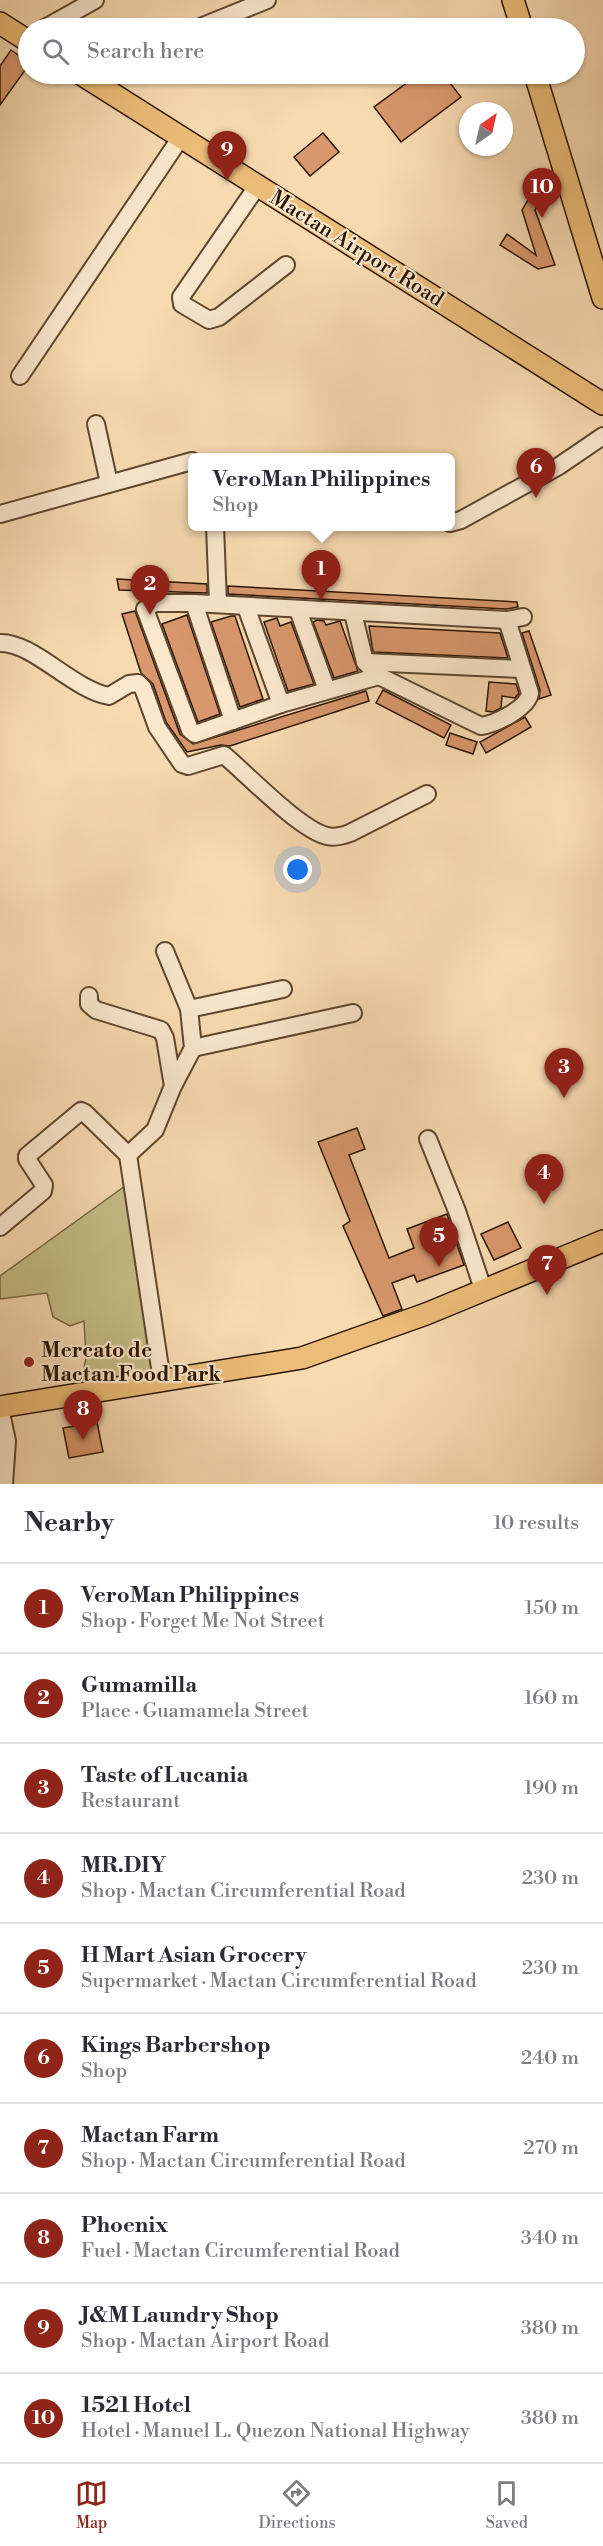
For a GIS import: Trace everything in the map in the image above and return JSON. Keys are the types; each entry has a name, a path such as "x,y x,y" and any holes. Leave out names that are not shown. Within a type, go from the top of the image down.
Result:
{"main road":[{"path":"513,0 519,18"},
{"path":"2,27 18,34"},
{"name":"Mactan Airport Road","path":"107,84 181,137 603,404"},
{"path":"538,84 603,298"},
{"path":"0,1408 310,1356 426,1314 603,1241"}],"street":[{"path":"63,18 95,0"},
{"path":"220,18 256,2"},
{"path":"20,376 181,137"},
{"path":"258,185 182,297 182,304 209,320 219,317 286,265"},
{"path":"96,424 109,483"},
{"path":"455,522 559,466 603,436"},
{"path":"0,514 188,462"},
{"path":"215,531 218,604"},
{"path":"353,613 365,662 379,676 482,726 523,706 529,700 530,693 521,669 515,618 353,613 194,603 155,603 145,609 190,730 195,734 281,704 379,676"},
{"path":"194,603 232,721"},
{"path":"246,607 281,704"},
{"path":"298,610 327,690"},
{"path":"0,643 10,643 20,647 68,678 100,694 109,696 129,684 138,683 143,688 157,727 182,765 188,766 224,755 307,825 328,836 350,833 427,794"},
{"path":"365,662 521,669"},
{"path":"128,1155 155,1130 173,1086 193,1048 189,1010 165,951"},
{"path":"189,1010 283,989"},
{"path":"89,996 89,1004 96,1010 161,1030 165,1038 173,1086"},
{"path":"193,1048 353,1012"},
{"path":"0,1227 43,1191 44,1185 27,1156 63,1128 76,1113 81,1111 85,1113 128,1155 162,1381"},
{"path":"428,1139 458,1211 483,1289"},
{"path":"0,1408 7,1442 4,1484"}],"shaded area":[{"path":"125,1186 157,1375 80,1389 86,1358 84,1321 70,1326 53,1317 47,1293 0,1299 0,1276"}],"building":[{"path":"11,50 18,55 18,80 0,105 0,66"},
{"path":"405,84 451,84 461,97 401,142 374,107"},
{"path":"323,133 339,152 310,176 294,157"},
{"path":"528,200 538,205 535,210 555,265 538,269 500,245 507,234 536,255 522,210"},
{"path":"117,579 207,584 207,593 119,590"},
{"path":"228,586 517,602 518,607 506,609 228,594"},
{"path":"135,611 180,734 193,744 366,691 369,701 230,746 221,745 187,752 166,722 153,684 141,673 122,614"},
{"path":"187,615 220,714 198,722 162,624"},
{"path":"235,616 263,699 240,707 211,622"},
{"path":"277,618 280,626 291,622 314,684 288,691 264,622"},
{"path":"324,621 326,625 340,621 358,671 334,678 313,622"},
{"path":"369,626 500,633 508,658 373,652"},
{"path":"529,631 551,695 539,699 540,690 522,633"},
{"path":"489,682 516,684 519,693 515,698 502,696 501,708 493,712 486,711"},
{"path":"383,690 451,725 444,738 376,703"},
{"path":"525,717 531,727 486,753 480,742"},
{"path":"450,733 477,742 473,754 446,745"},
{"path":"357,1128 365,1149 349,1155 389,1258 414,1248 407,1229 447,1214 464,1265 417,1282 414,1275 392,1283 402,1309 383,1316 343,1226 350,1221 318,1142"},
{"path":"508,1222 521,1248 494,1260 481,1234"},
{"path":"97,1422 103,1452 69,1458 63,1428"}],"place":[{"name":"J&M Laundry Shop","path":"227,181"},
{"name":"1521 Hotel","path":"542,218"},
{"name":"Kings Barbershop","path":"536,498"},
{"name":"VeroMan Philippines","path":"321,600"},
{"name":"Gumamilla","path":"150,615"},
{"name":"Taste of Lucania","path":"564,1098"},
{"name":"MR.DIY","path":"544,1204"},
{"name":"H Mart Asian Grocery","path":"439,1267"},
{"name":"Mactan Farm","path":"547,1295"},
{"name":"Mercato de Mactan Food Park","path":"29,1362"},
{"name":"Phoenix","path":"83,1440"}]}
